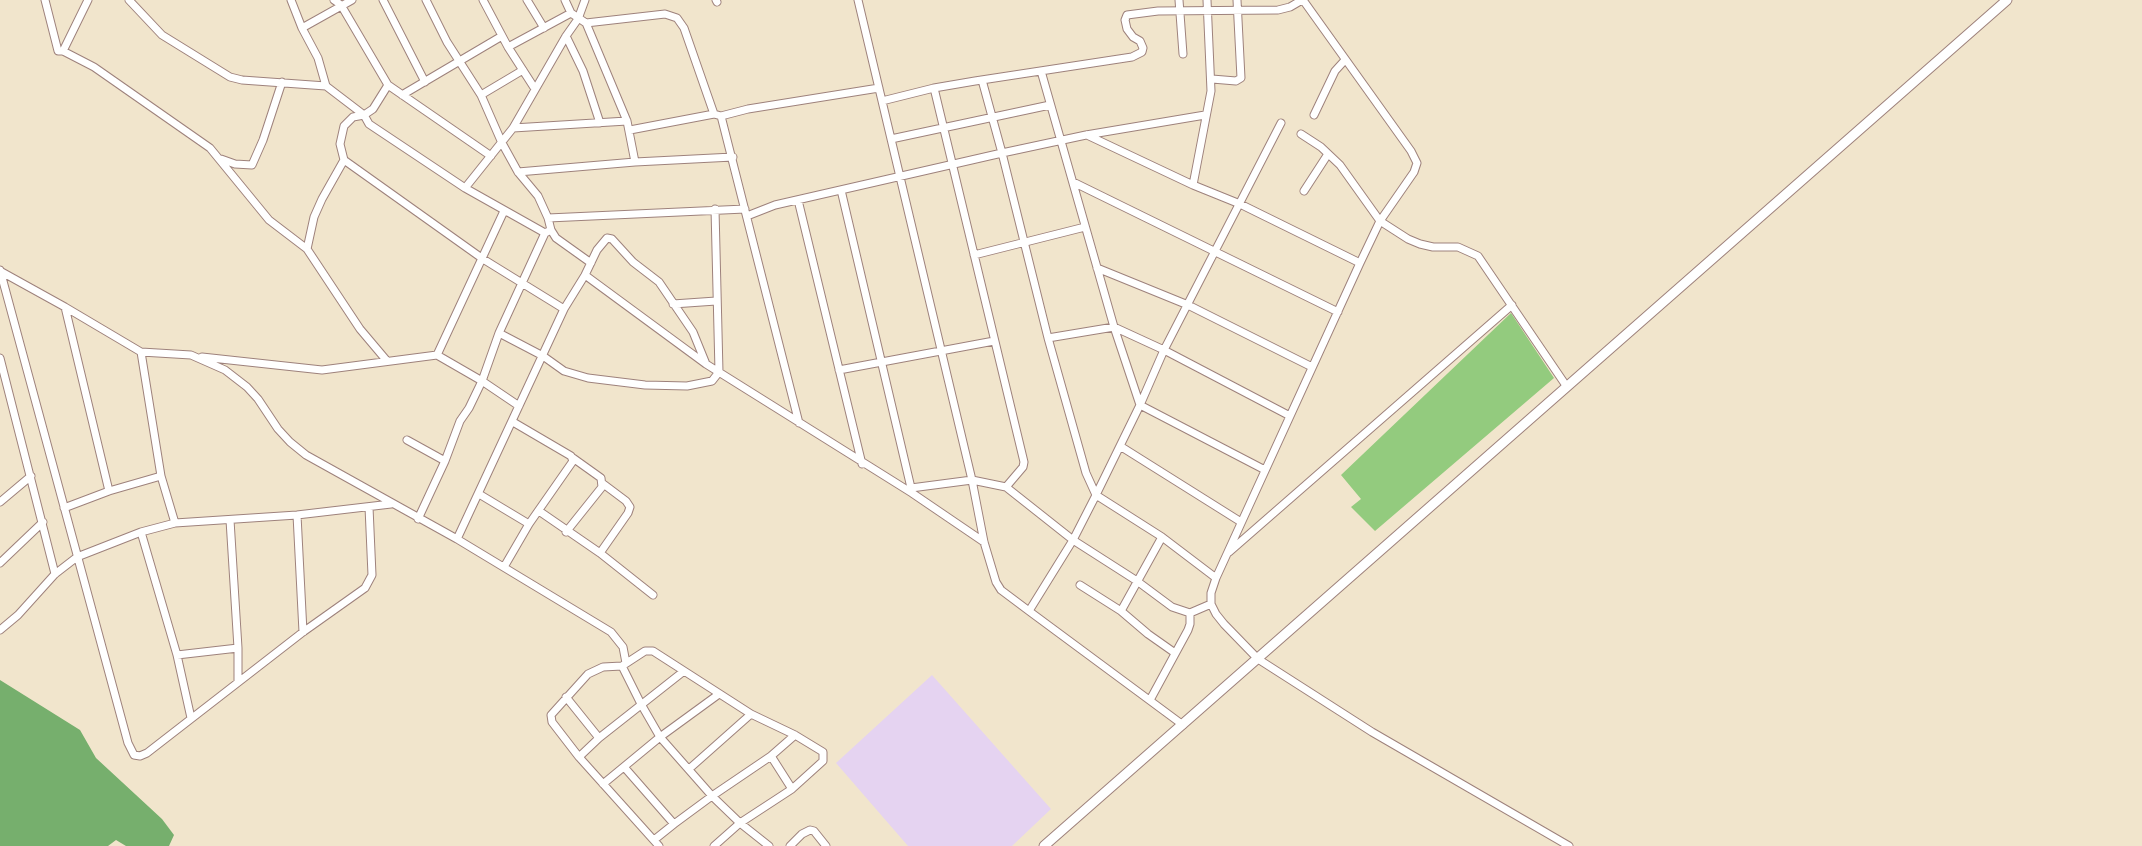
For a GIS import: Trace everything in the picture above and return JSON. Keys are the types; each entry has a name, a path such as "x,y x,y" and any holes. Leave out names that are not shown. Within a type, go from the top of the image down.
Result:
{"street":[{"path":"45,0 56,49 94,67 126,87 210,148 221,159 269,220 307,249 360,329 387,361"},
{"path":"63,51 88,0"},
{"path":"129,0 162,35 230,77 242,80 326,86 364,115 369,124 464,188 504,211 548,232 591,263"},
{"path":"291,0 302,28 318,58 326,86"},
{"path":"334,0 341,5 388,85 491,156"},
{"path":"302,28 352,0"},
{"path":"383,0 425,82"},
{"path":"418,519 445,461 460,421 469,408 482,381 499,332 548,232 548,218 538,196 518,172 502,143 481,95 447,42 426,0"},
{"path":"483,0 508,47 535,89"},
{"path":"527,0 544,28"},
{"path":"565,0 571,12 578,19 586,23 665,14 677,18 684,28 733,157 799,423"},
{"path":"464,188 513,128 566,36 578,19 585,0"},
{"path":"858,0 972,480 984,542 996,582 1001,590 1183,725"},
{"path":"1179,0 1183,54"},
{"path":"1193,185 1212,80 1207,0"},
{"path":"1212,80 1236,82 1241,78 1237,0"},
{"path":"882,101 934,88 1124,60 1142,52 1143,44 1127,29 1125,20 1127,15 1180,10 1207,11 1284,9 1302,0 1411,151 1417,163 1414,172 1380,221 1360,263 1216,578 1211,593 1211,604 1216,614 1224,624 1258,659 1372,732 1569,846"},
{"path":"1044,846 2007,0"},
{"path":"508,47 571,12"},
{"path":"586,23 627,121 630,130 635,162"},
{"path":"402,95 502,36"},
{"path":"566,36 583,71 600,123"},
{"path":"1314,115 1335,71 1345,60"},
{"path":"481,95 523,70"},
{"path":"1041,72 1062,140 1085,228 1114,327 1140,405 1265,470"},
{"path":"982,80 1025,242 1048,338 1081,457 1096,494 1162,538 1216,578"},
{"path":"221,159 235,164 252,164 263,140 282,82"},
{"path":"388,85 373,109 364,115 353,117 344,126 340,144 344,160 483,259 523,282 564,309"},
{"path":"630,130 879,88"},
{"path":"934,88 1024,462 1023,467 1006,487"},
{"path":"891,139 1050,105"},
{"path":"747,216 775,205 1002,153 1086,135 1205,115"},
{"path":"513,128 627,121"},
{"path":"1029,611 1073,540 1140,405 1164,350 1281,123"},
{"path":"1301,134 1340,165 1380,221 1408,239 1420,244 1433,247 1458,248 1474,253 1478,256 1567,387"},
{"path":"1086,135 1193,185 1240,204 1360,263"},
{"path":"1304,191 1328,154"},
{"path":"518,172 635,162 733,157"},
{"path":"307,249 314,217 344,160"},
{"path":"1073,182 1338,312"},
{"path":"841,190 911,490"},
{"path":"798,200 862,464"},
{"path":"548,218 714,209 745,209"},
{"path":"499,332 543,356 564,371 588,378 614,383 688,386 712,382 719,372 714,209"},
{"path":"437,355 483,259 504,211"},
{"path":"974,255 1085,228"},
{"path":"457,539 513,422 564,309 607,238 612,239 633,262 659,282 693,332 706,364"},
{"path":"1097,268 1188,305 1312,367"},
{"path":"0,271 65,306 141,352 191,355 322,370 437,355 482,381 519,406"},
{"path":"0,271 77,557 132,753 137,756 147,753 303,632 365,588 370,582 372,569 369,507"},
{"path":"585,275 706,364 862,464 911,490 984,542"},
{"path":"673,304 716,301"},
{"path":"1227,553 1512,304"},
{"path":"65,306 109,490"},
{"path":"1048,338 1114,327 1164,350 1290,416"},
{"path":"839,370 994,341"},
{"path":"141,352 161,476 175,523"},
{"path":"191,355 225,370 247,387 258,399 278,429 290,442 306,455 391,504 457,539 611,632 623,647 624,665 641,704 660,737 690,769 712,796 740,824 769,846"},
{"path":"0,358 43,522 55,574"},
{"path":"513,422 573,458 601,478 601,490 566,532"},
{"path":"407,440 445,461"},
{"path":"1120,446 1241,522"},
{"path":"504,567 529,524 572,464 573,458"},
{"path":"0,502 31,476"},
{"path":"64,508 109,490 161,476"},
{"path":"911,490 972,480 1006,487 1073,540 1137,581 1172,606 1190,613 1211,604"},
{"path":"600,553 630,508 626,501 602,483"},
{"path":"479,494 529,524"},
{"path":"0,630 18,615 55,574 77,557 141,532 175,523 297,515 391,504"},
{"path":"539,511 566,532 600,553 653,595"},
{"path":"297,515 303,632"},
{"path":"230,520 238,648 238,682"},
{"path":"0,563 43,522"},
{"path":"141,532 177,656 191,718"},
{"path":"1121,611 1162,538"},
{"path":"1080,585 1121,611 1148,634 1176,653"},
{"path":"1150,700 1190,624 1190,613"},
{"path":"177,656 238,648"},
{"path":"714,846 740,824 792,789 823,761 823,752 795,735 751,714 653,651 645,651 624,665 596,669 580,681 551,715 550,719 579,757 656,843 674,824 771,756 795,735"},
{"path":"579,757 599,738 641,704 684,672"},
{"path":"603,784 625,768 660,737 719,694"},
{"path":"566,698 599,738"},
{"path":"690,769 751,714"},
{"path":"771,756 792,789"},
{"path":"625,768 674,824"},
{"path":"790,846 802,834 810,830 814,831 826,846"}],"shaded area":[{"path":"932,675 1051,809 1012,846 908,846 836,763"}],"green space":[{"path":"1511,313 1554,378 1375,531 1351,507 1361,499 1341,475"},
{"path":"0,680 80,730 96,758 162,819 174,835 169,846 126,846 116,840 108,846 0,846"}]}
